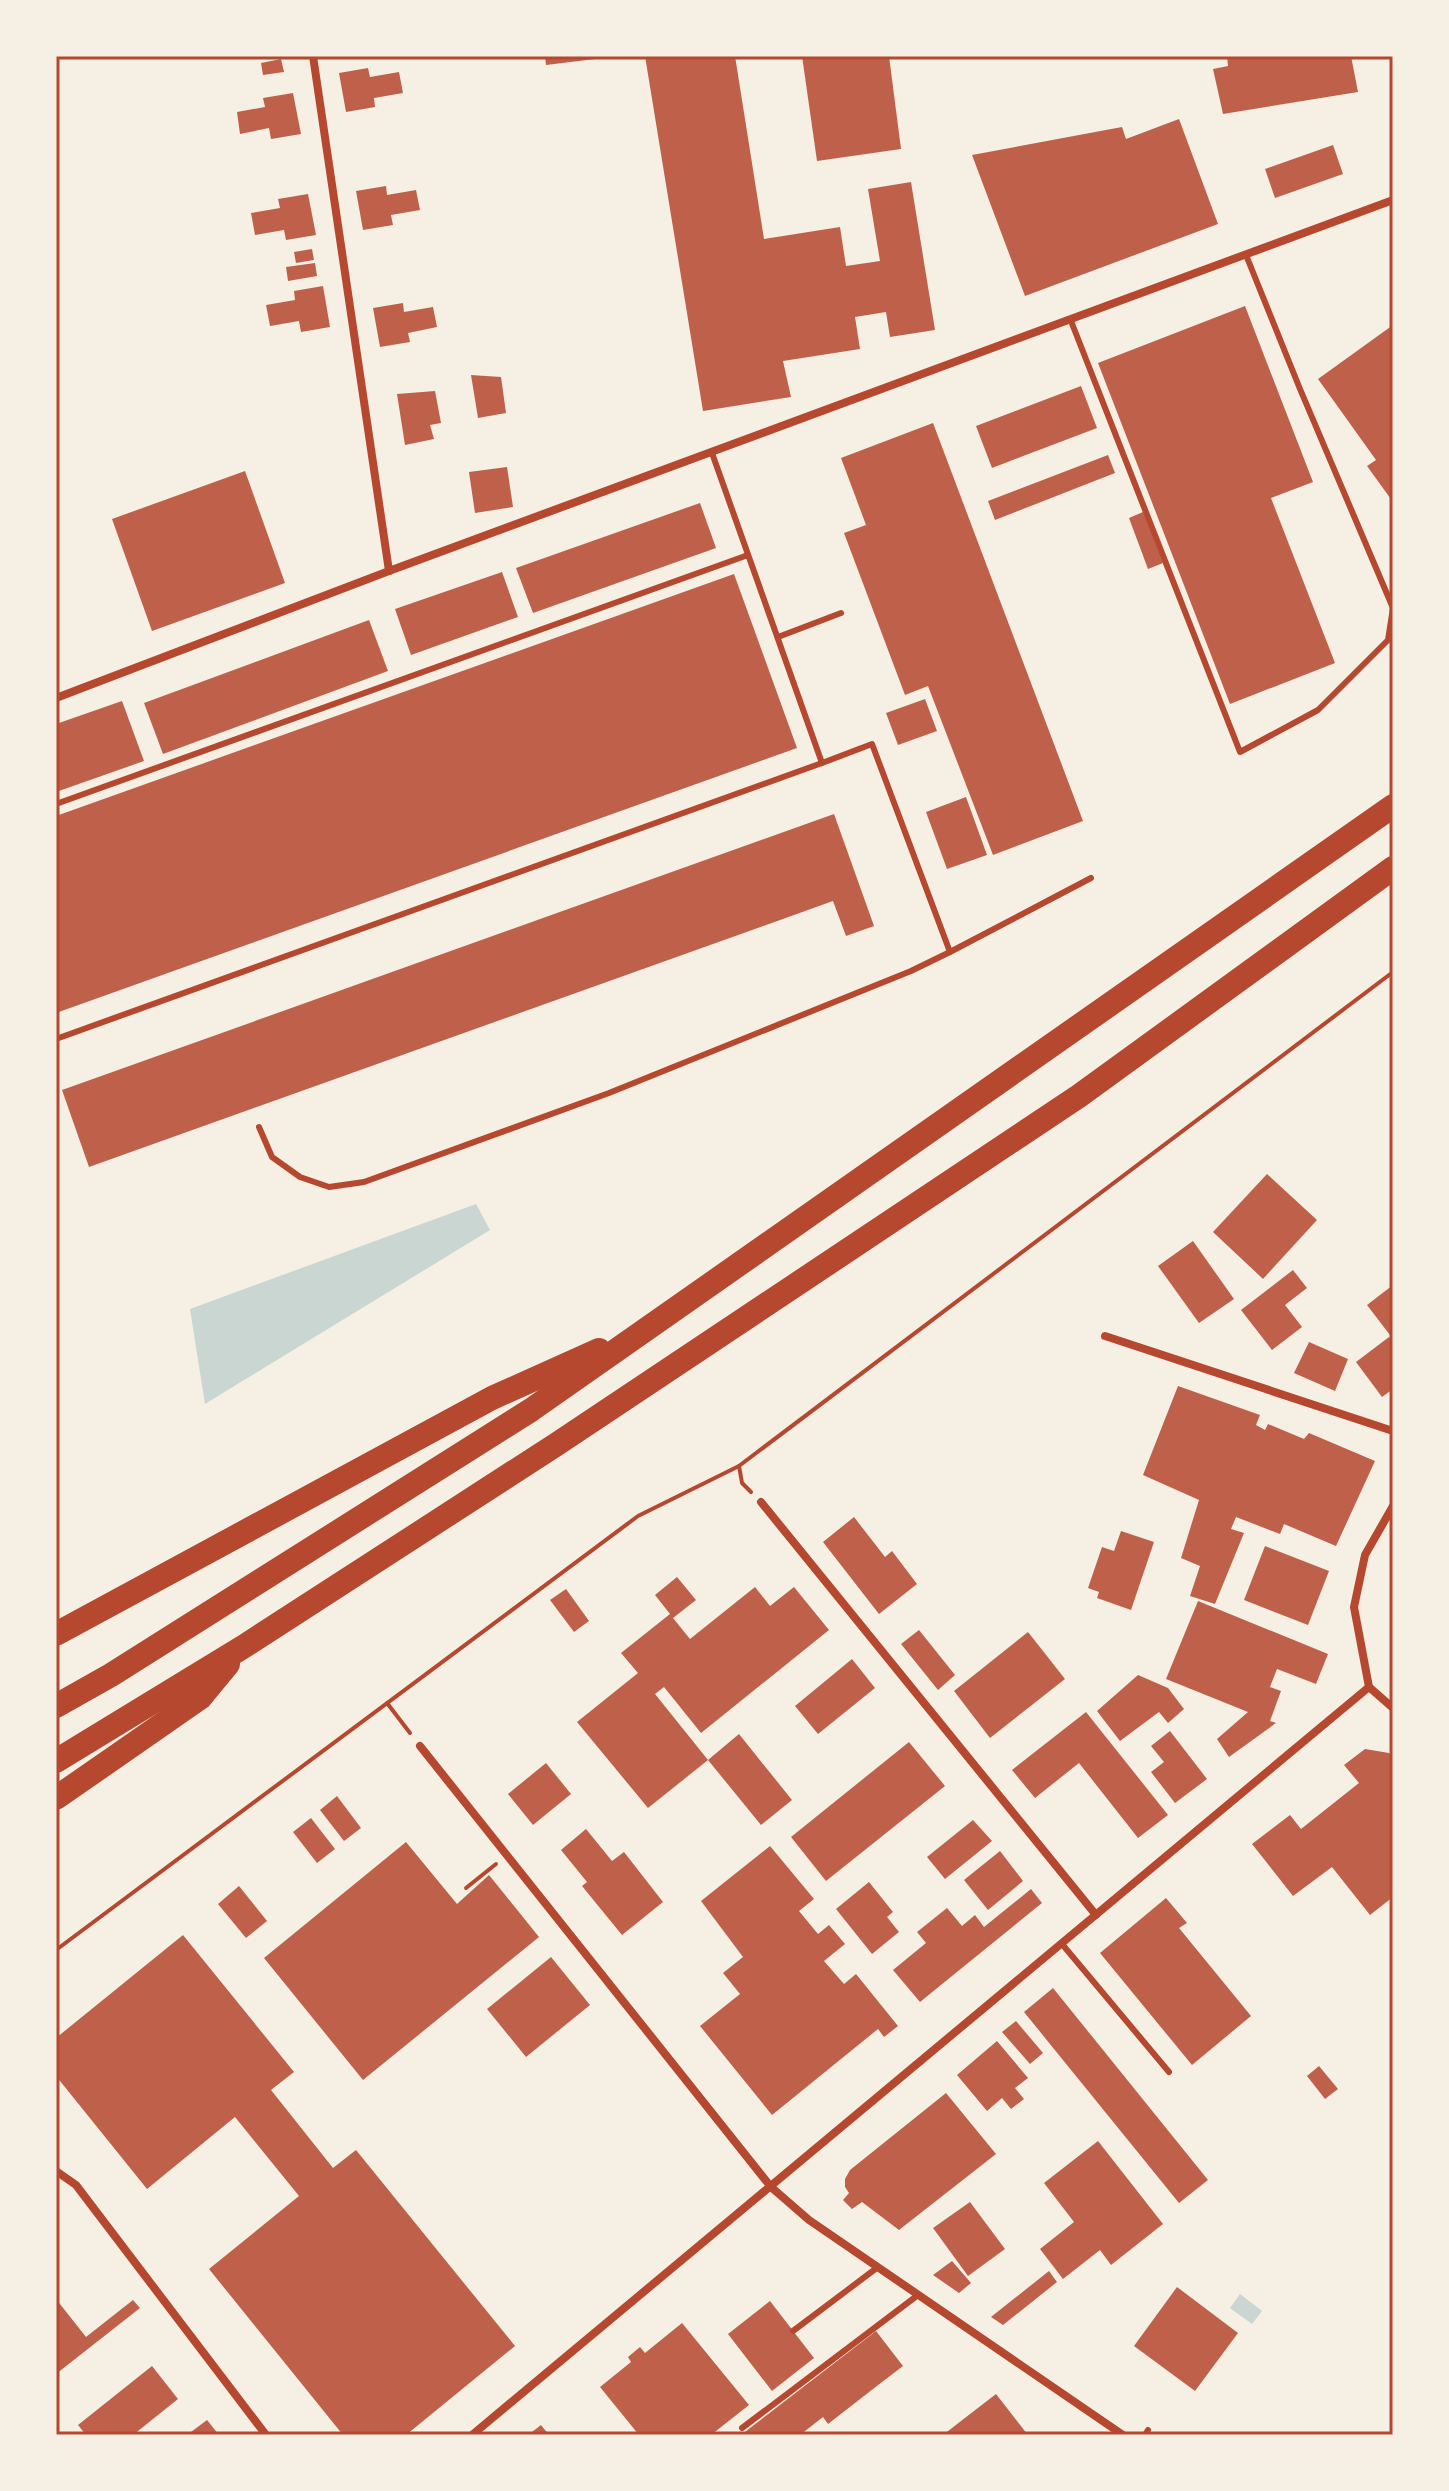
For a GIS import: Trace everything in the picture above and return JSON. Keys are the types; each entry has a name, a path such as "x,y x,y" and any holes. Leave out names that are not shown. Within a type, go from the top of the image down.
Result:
{"highway":[{"path":"56,1706 111,1675 531,1410 1393,806"},
{"path":"56,1761 243,1647 557,1444 1079,1096 1393,868"},
{"path":"56,1634 492,1398 656,1325"},
{"path":"56,1798 200,1698 243,1647"}],"street":[{"path":"313,56 389,571"},
{"path":"56,698 389,571 1393,200"},
{"path":"1105,1336 1393,1431"},
{"path":"761,1502 1096,1915"},
{"path":"1393,1506 1365,1555 1354,1607 1369,1687 1393,1708"},
{"path":"472,2435 1369,1687"},
{"path":"420,1746 771,2187 809,2220 1123,2435"},
{"path":"56,2171 76,2185 266,2435"}],"lane":[{"path":"1071,321 1240,752 1318,710 1388,640 1393,608 1246,255"},
{"path":"712,453 822,763"},
{"path":"56,804 748,555"},
{"path":"778,637 841,613"},
{"path":"56,1039 872,744 950,952"},
{"path":"259,1127 272,1157 300,1177 329,1187 364,1182 609,1093 911,971 1091,878"},
{"path":"1062,1944 1169,2072"},
{"path":"793,2331 878,2267"},
{"path":"742,2428 918,2295"}],"path":[{"path":"56,1950 638,1516 739,1466 1393,972"},
{"path":"739,1466 742,1483 761,1502"},
{"path":"387,1703 420,1746"},
{"path":"466,1888 507,1855"}],"shaded area":[{"path":"476,1204 490,1230 205,1404 190,1309"},
{"path":"1240,2294 1262,2311 1252,2324 1230,2308"}],"building":[{"path":"545,56 594,56 595,59 546,65"},
{"path":"645,56 735,56 764,239 840,227 846,266 880,261 868,189 911,182 935,330 890,337 886,312 855,317 860,349 783,361 791,397 703,411"},
{"path":"802,56 889,56 901,149 817,161"},
{"path":"1227,56 1351,56 1358,92 1223,114 1213,69 1228,66"},
{"path":"281,59 284,72 263,75 261,63"},
{"path":"368,68 370,77 399,72 403,93 374,98 375,107 346,112 339,73"},
{"path":"293,93 301,134 271,139 269,128 240,134 237,112 265,107 263,98"},
{"path":"1179,119 1218,224 1025,296 972,155 1122,127 1126,139"},
{"path":"1333,145 1343,174 1275,198 1265,169"},
{"path":"386,186 387,195 416,190 420,210 391,215 393,225 363,230 356,191"},
{"path":"308,194 316,235 286,240 284,230 255,235 251,213 280,208 278,199"},
{"path":"312,249 314,260 296,263 294,252"},
{"path":"315,263 317,276 288,281 286,267"},
{"path":"323,286 330,327 301,332 299,321 270,326 266,305 295,300 294,291"},
{"path":"403,303 404,312 433,307 437,327 408,333 410,342 380,347 373,308"},
{"path":"1245,306 1313,482 1271,498 1335,663 1230,704 1098,363"},
{"path":"1393,325 1393,502 1367,466 1376,460 1318,379"},
{"path":"471,375 501,377 506,413 478,418"},
{"path":"1081,386 1097,428 992,468 976,426"},
{"path":"435,391 441,423 430,425 434,439 405,445 397,394"},
{"path":"933,423 1083,821 993,855 928,686 905,695 844,533 866,525 841,458"},
{"path":"1108,455 1115,473 995,520 988,501"},
{"path":"507,467 513,507 475,513 469,472"},
{"path":"245,471 285,583 152,631 112,519"},
{"path":"700,503 716,548 533,613 516,568"},
{"path":"1143,512 1163,563 1148,569 1129,518"},
{"path":"502,572 518,617 411,655 395,609"},
{"path":"734,574 797,748 56,1013 56,816"},
{"path":"369,620 388,671 163,754 144,703"},
{"path":"925,699 937,731 898,745 886,713"},
{"path":"122,701 144,761 56,792 56,724"},
{"path":"966,797 987,855 947,869 926,812"},
{"path":"834,814 874,926 846,936 833,901 89,1167 62,1090"},
{"path":"1267,1174 1317,1220 1263,1279 1213,1232"},
{"path":"1193,1241 1234,1299 1199,1323 1158,1266"},
{"path":"1293,1270 1307,1288 1285,1305 1302,1327 1272,1350 1241,1310"},
{"path":"1393,1285 1393,1339 1367,1305"},
{"path":"1389,1337 1393,1343 1393,1389 1382,1397 1356,1362"},
{"path":"1309,1342 1348,1359 1335,1391 1294,1373"},
{"path":"1178,1386 1260,1415 1256,1425 1265,1430 1268,1424 1304,1439 1309,1433 1375,1461 1336,1546 1284,1524 1280,1534 1236,1517 1231,1529 1244,1533 1215,1604 1190,1596 1200,1566 1181,1558 1199,1500 1143,1475"},
{"path":"854,1517 885,1557 892,1551 917,1584 879,1614 823,1542"},
{"path":"1121,1531 1154,1542 1131,1610 1097,1598 1099,1592 1088,1588 1102,1547 1114,1551"},
{"path":"1265,1546 1329,1571 1308,1625 1244,1600"},
{"path":"677,1577 696,1600 673,1618 690,1639 755,1587 770,1606 794,1587 829,1630 701,1733 664,1687 655,1694 708,1760 648,1808 577,1722 638,1673 621,1653 670,1614 655,1595"},
{"path":"566,1589 589,1621 574,1632 550,1600"},
{"path":"1198,1601 1328,1654 1316,1684 1277,1669 1270,1687 1281,1691 1270,1721 1276,1723 1229,1757 1217,1739 1248,1712 1166,1679"},
{"path":"919,1630 955,1675 938,1690 901,1644"},
{"path":"1028,1632 1065,1679 990,1738 954,1691"},
{"path":"852,1659 875,1688 818,1734 795,1706"},
{"path":"1138,1675 1168,1688 1184,1709 1168,1723 1159,1712 1120,1741 1097,1711"},
{"path":"1086,1712 1168,1815 1138,1838 1079,1763 1035,1798 1012,1770"},
{"path":"1170,1731 1207,1779 1175,1803 1151,1772 1164,1762 1151,1746"},
{"path":"739,1734 792,1800 761,1825 708,1760"},
{"path":"909,1742 945,1786 826,1881 791,1837"},
{"path":"1365,1749 1389,1753 1393,1758 1393,1897 1370,1915 1332,1867 1293,1896 1252,1844 1290,1815 1301,1829 1359,1783 1344,1765"},
{"path":"546,1763 571,1794 533,1825 508,1794"},
{"path":"337,1796 361,1828 344,1841 320,1810"},
{"path":"311,1818 335,1849 317,1863 293,1832"},
{"path":"973,1820 992,1841 945,1879 927,1857"},
{"path":"586,1829 612,1861 624,1852 663,1902 622,1935 582,1886 587,1882 561,1850"},
{"path":"406,1842 457,1904 489,1875 539,1937 363,2080 264,1958"},
{"path":"770,1846 814,1899 799,1911 818,1934 829,1925 845,1944 824,1961 844,1984 856,1974 898,2026 884,2037 878,2029 772,2115 700,2026 740,1994 723,1973 743,1957 701,1901"},
{"path":"1000,1851 1023,1881 988,1910 964,1880"},
{"path":"869,1882 893,1912 887,1917 899,1932 872,1954 836,1909"},
{"path":"239,1886 267,1921 246,1938 218,1904"},
{"path":"1031,1889 1042,1903 920,2002 893,1970 926,1943 917,1932 947,1908 962,1926 975,1915 984,1927"},
{"path":"1166,1898 1187,1923 1179,1928 1251,2016 1192,2065 1100,1953"},
{"path":"183,1935 294,2072 271,2090 333,2168 356,2150 515,2346 406,2435 343,2435 209,2269 299,2196 235,2117 147,2189 56,2076 56,2038"},
{"path":"551,1957 590,2005 526,2057 487,2009"},
{"path":"1053,1988 1208,2180 1179,2203 1024,2012"},
{"path":"1016,2021 1043,2053 1030,2064 1002,2032"},
{"path":"997,2041 1028,2078 1015,2088 1024,2099 1011,2109 1002,2098 987,2111 957,2075"},
{"path":"1319,2066 1338,2089 1325,2099 1307,2076"},
{"path":"946,2093 996,2154 899,2230 862,2202 852,2209 843,2200 849,2193 845,2179 850,2170"},
{"path":"1098,2141 1163,2224 1111,2265 1100,2250 1063,2279 1040,2249 1074,2222 1044,2183"},
{"path":"970,2202 1005,2249 968,2276 933,2228"},
{"path":"952,2261 971,2283 959,2293 933,2275"},
{"path":"1049,2271 1057,2282 1003,2325 991,2317"},
{"path":"1177,2287 1238,2333 1195,2391 1134,2346"},
{"path":"56,2299 86,2337 133,2300 140,2308 56,2374"},
{"path":"770,2301 814,2358 772,2391 728,2334"},
{"path":"682,2323 749,2405 711,2435 639,2435 600,2387 631,2362 628,2357 640,2347 645,2353"},
{"path":"876,2331 903,2366 828,2424 823,2417 800,2435 741,2435"},
{"path":"152,2366 178,2399 133,2435 86,2435 78,2425"},
{"path":"996,2394 1028,2435 943,2435 961,2421"},
{"path":"207,2420 219,2435 187,2435"},
{"path":"541,2425 549,2435 528,2435"}]}
